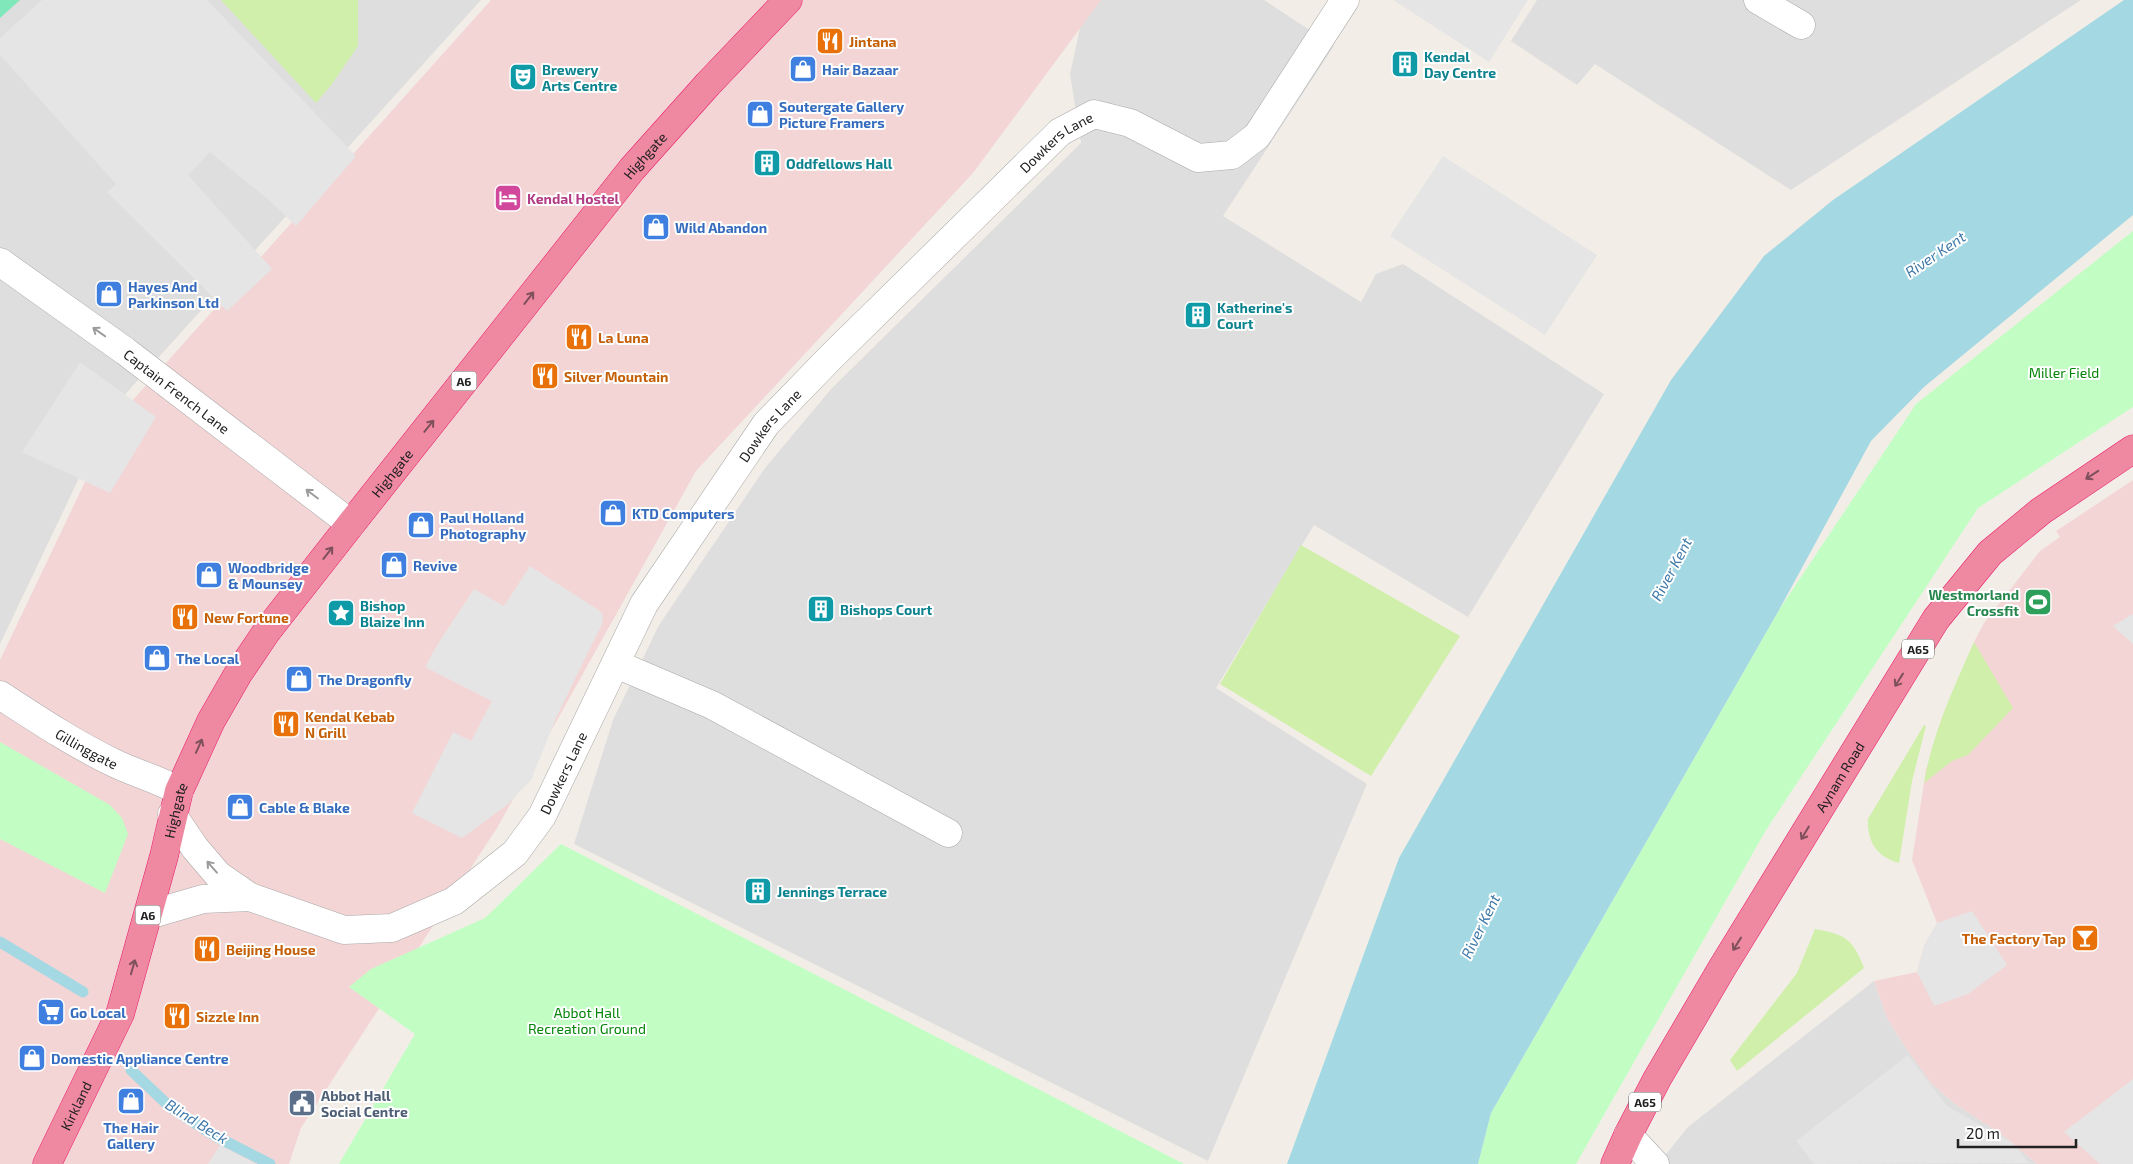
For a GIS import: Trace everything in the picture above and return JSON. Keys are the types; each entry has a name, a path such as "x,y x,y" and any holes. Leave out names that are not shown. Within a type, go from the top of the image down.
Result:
{"highway":[{"name":"Highgate","path":"104,1048 120,1014 164,856 176,802 211,721 238,674 267,631 632,169 708,84 788,0"},
{"name":"Aynam Road","path":"1615,1164 1628,1135 1722,968 1936,619 1990,553 2040,510 2133,449"},
{"name":"Kirkland","path":"47,1164 104,1048"}],"street":[{"name":"Dowkers Lane","path":"176,802 195,848 218,875 250,897 344,930 392,928 454,901 515,853 542,816 644,604 766,424 831,356 1060,132 1094,114 1130,123 1198,158 1232,154 1257,136 1345,0"},
{"path":"1758,0 1802,25"},
{"name":"Captain French Lane","path":"0,262 125,351 351,524"},
{"path":"616,664 712,705 948,834"},
{"name":"Gillinggate","path":"0,695 62,736 114,763 161,781 176,802"},
{"name":"Dowkers Lane","path":"148,915 203,899 250,897"},
{"path":"1628,1135 1655,1164"}],"shaded area":[{"path":"0,0 481,0 112,409 0,644"},
{"path":"42,0 207,0 356,156 296,226 269,200 210,152 188,175 272,269 227,311 107,192 116,184 0,55 0,38"},
{"path":"491,0 1101,0 973,173 696,471 497,828 301,1128 289,1164 0,1164 0,660 114,421"},
{"path":"1086,0 1264,0 1334,46 1223,216 1361,302 1376,274 1403,264 1604,394 1468,617 1314,525 1216,688 1367,784 1208,1161 574,844 613,720 659,625 765,468 832,388 1081,143 1070,74"},
{"path":"1393,0 1528,0 1489,62"},
{"path":"1537,0 2081,0 1791,190 1595,64 1577,85 1511,41"},
{"path":"1443,156 1597,255 1545,335 1390,236"},
{"path":"80,362 156,417 110,493 22,452"},
{"path":"2133,480 2133,1164 2037,1164 2001,1134 1954,1103 1931,1083 1887,1018 1874,981 1917,972 1924,946 1937,923 1912,860 1926,770 1944,713 1974,642 1984,623 2040,551 2060,537 2056,531"},
{"path":"530,566 600,611 603,616 602,624 557,716 531,780 507,805 462,838 412,813 453,732 471,741 492,701 425,667 474,589 504,606"},
{"path":"2133,614 2133,644 2113,626"},
{"path":"1972,911 2007,965 1968,994 1934,1006 1917,972 1924,946 1937,923"},
{"path":"1874,981 1887,1018 1931,1083 1954,1103 2001,1134 2037,1164 1658,1164 1688,1127"},
{"path":"1908,1055 1947,1106 2013,1143 2029,1163 1814,1164 1796,1141"},
{"path":"2133,1079 2133,1164 2100,1164 2064,1132"},
{"path":"220,1145 256,1164 208,1164"}],"green space":[{"path":"0,0 20,0 0,18"},
{"path":"221,0 358,0 358,46 332,84 316,103"},
{"name":"Miller Field","path":"2133,231 2133,407 1978,508 1766,830 1576,1164 1478,1164 1491,1113 1779,610 1916,404"},
{"path":"1301,545 1460,636 1371,776 1220,684"},
{"path":"1974,642 2013,708 1968,755 1952,761 1924,783 1938,729"},
{"path":"1924,725 1926,726 1912,781 1899,863 1879,853 1869,835 1868,819"},
{"path":"0,742 110,805 122,818 128,834 105,893 0,839"},
{"name":"Abbot Hall Recreation Ground","path":"561,844 1184,1164 339,1164 415,1034 349,987 371,969 485,918"},
{"path":"1815,929 1834,933 1847,940 1856,950 1864,968 1737,1071 1730,1060 1797,973"}],"water":[{"name":"River Kent","path":"2124,0 2133,0 2133,215 1924,387 1871,441 1779,610 1491,1113 1478,1164 1287,1164 1399,858 1671,380 1764,256 1833,200"}],"waterway":[{"name":"Blind Beck","path":"0,942 83,992"},
{"name":"Blind Beck","path":"131,1070 170,1107 215,1136 270,1164"}],"place":[{"name":"Jintana","path":"830,41"},
{"name":"Kendal Day Centre","path":"1405,64"},
{"name":"Hair Bazaar","path":"803,69"},
{"name":"Brewery Arts Centre","path":"523,77"},
{"name":"Soutergate Gallery Picture Framers","path":"760,114"},
{"name":"Oddfellows Hall","path":"767,163"},
{"name":"Kendal Hostel","path":"508,198"},
{"name":"Wild Abandon","path":"656,227"},
{"name":"Hayes And Parkinson Ltd","path":"109,294"},
{"name":"Katherine's Court","path":"1198,315"},
{"name":"La Luna","path":"579,337"},
{"name":"Silver Mountain","path":"545,376"},
{"name":"KTD Computers","path":"613,513"},
{"name":"Paul Holland Photography","path":"421,525"},
{"name":"Revive","path":"394,565"},
{"name":"Woodbridge & Mounsey","path":"209,575"},
{"name":"Westmorland Crossfit","path":"2038,602"},
{"name":"Bishops Court","path":"821,609"},
{"name":"Bishop Blaize Inn","path":"341,613"},
{"name":"New Fortune","path":"185,617"},
{"name":"The Local","path":"157,658"},
{"name":"The Dragonfly","path":"299,679"},
{"name":"Kendal Kebab N Grill","path":"286,724"},
{"name":"Cable & Blake","path":"240,807"},
{"name":"Jennings Terrace","path":"758,891"},
{"name":"The Factory Tap","path":"2085,938"},
{"name":"Beijing House","path":"207,949"},
{"name":"Go Local","path":"51,1012"},
{"name":"Sizzle Inn","path":"177,1016"},
{"name":"Domestic Appliance Centre","path":"32,1058"},
{"name":"The Hair Gallery","path":"131,1101"},
{"name":"Abbot Hall Social Centre","path":"302,1103"}]}
